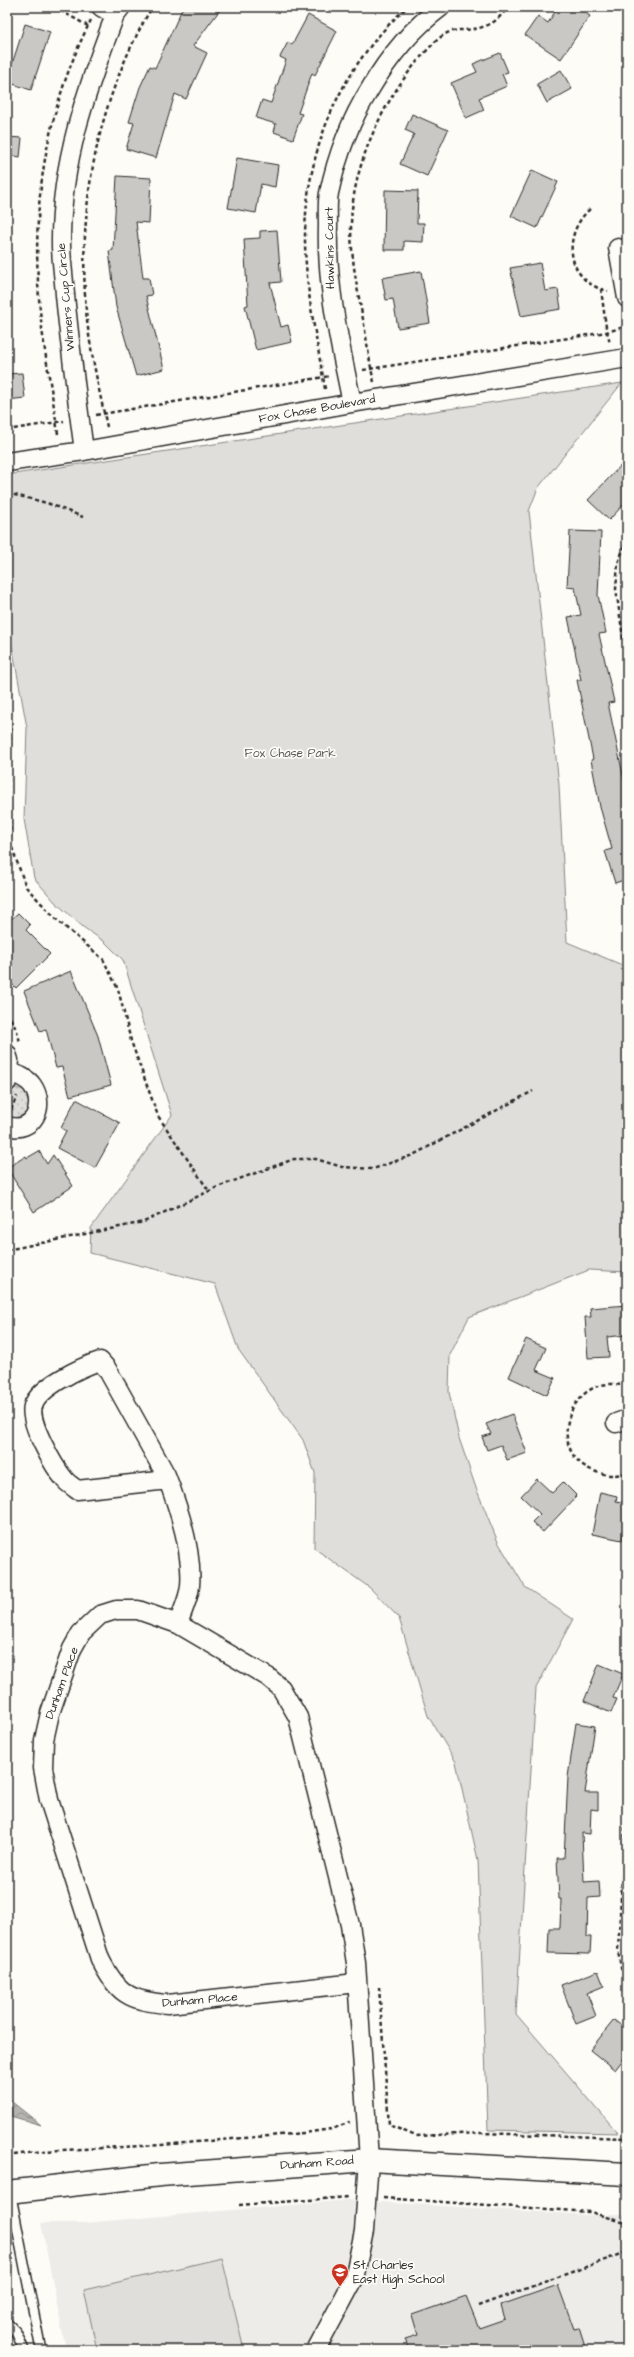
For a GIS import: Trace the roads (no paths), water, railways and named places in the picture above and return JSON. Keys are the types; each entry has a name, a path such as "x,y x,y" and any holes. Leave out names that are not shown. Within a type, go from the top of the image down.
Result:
{"street":[{"name":"Hawkins Court","path":"352,403 331,293 327,249 329,194 343,142 367,92 379,72 407,38 441,7"},
{"name":"Winners Cup Circle","path":"84,451 70,348 60,244 64,197 76,125 112,10"},
{"path":"618,248 626,295"},
{"name":"Fox Chase Boulevard","path":"7,462 84,451 352,403 627,358"},
{"path":"7,1054 9,1060 7,1077 21,1076 32,1084 40,1099 37,1114 27,1125 16,1129 7,1126"},
{"path":"168,1480 77,1490 65,1481 36,1432 31,1411 40,1393 83,1367 100,1362 107,1369 168,1480 176,1500 190,1569 190,1587 178,1624"},
{"name":"Dunham Place","path":"316,2350 354,2280 364,2231 369,2160 356,1983 356,1963 350,1925 298,1717 281,1688 268,1677 178,1624 138,1610 116,1610 100,1615 82,1633 72,1649 50,1713 44,1740 44,1768 49,1800 100,1959 112,1981 128,1996 152,2003 168,2004 356,1983"},
{"name":"Dunham Road","path":"9,2192 160,2175 369,2160 627,2174"}],"lane":[{"path":"9,2192 41,2350"},
{"path":"7,2324 16,2332 24,2350"}],"water":[{"path":"7,2098 41,2125 7,2115"}],"place":[{"name":"St. Charles East High School","path":"340,2287"}],"park label":[{"name":"Fox Chase Park","path":"290,753"}]}
